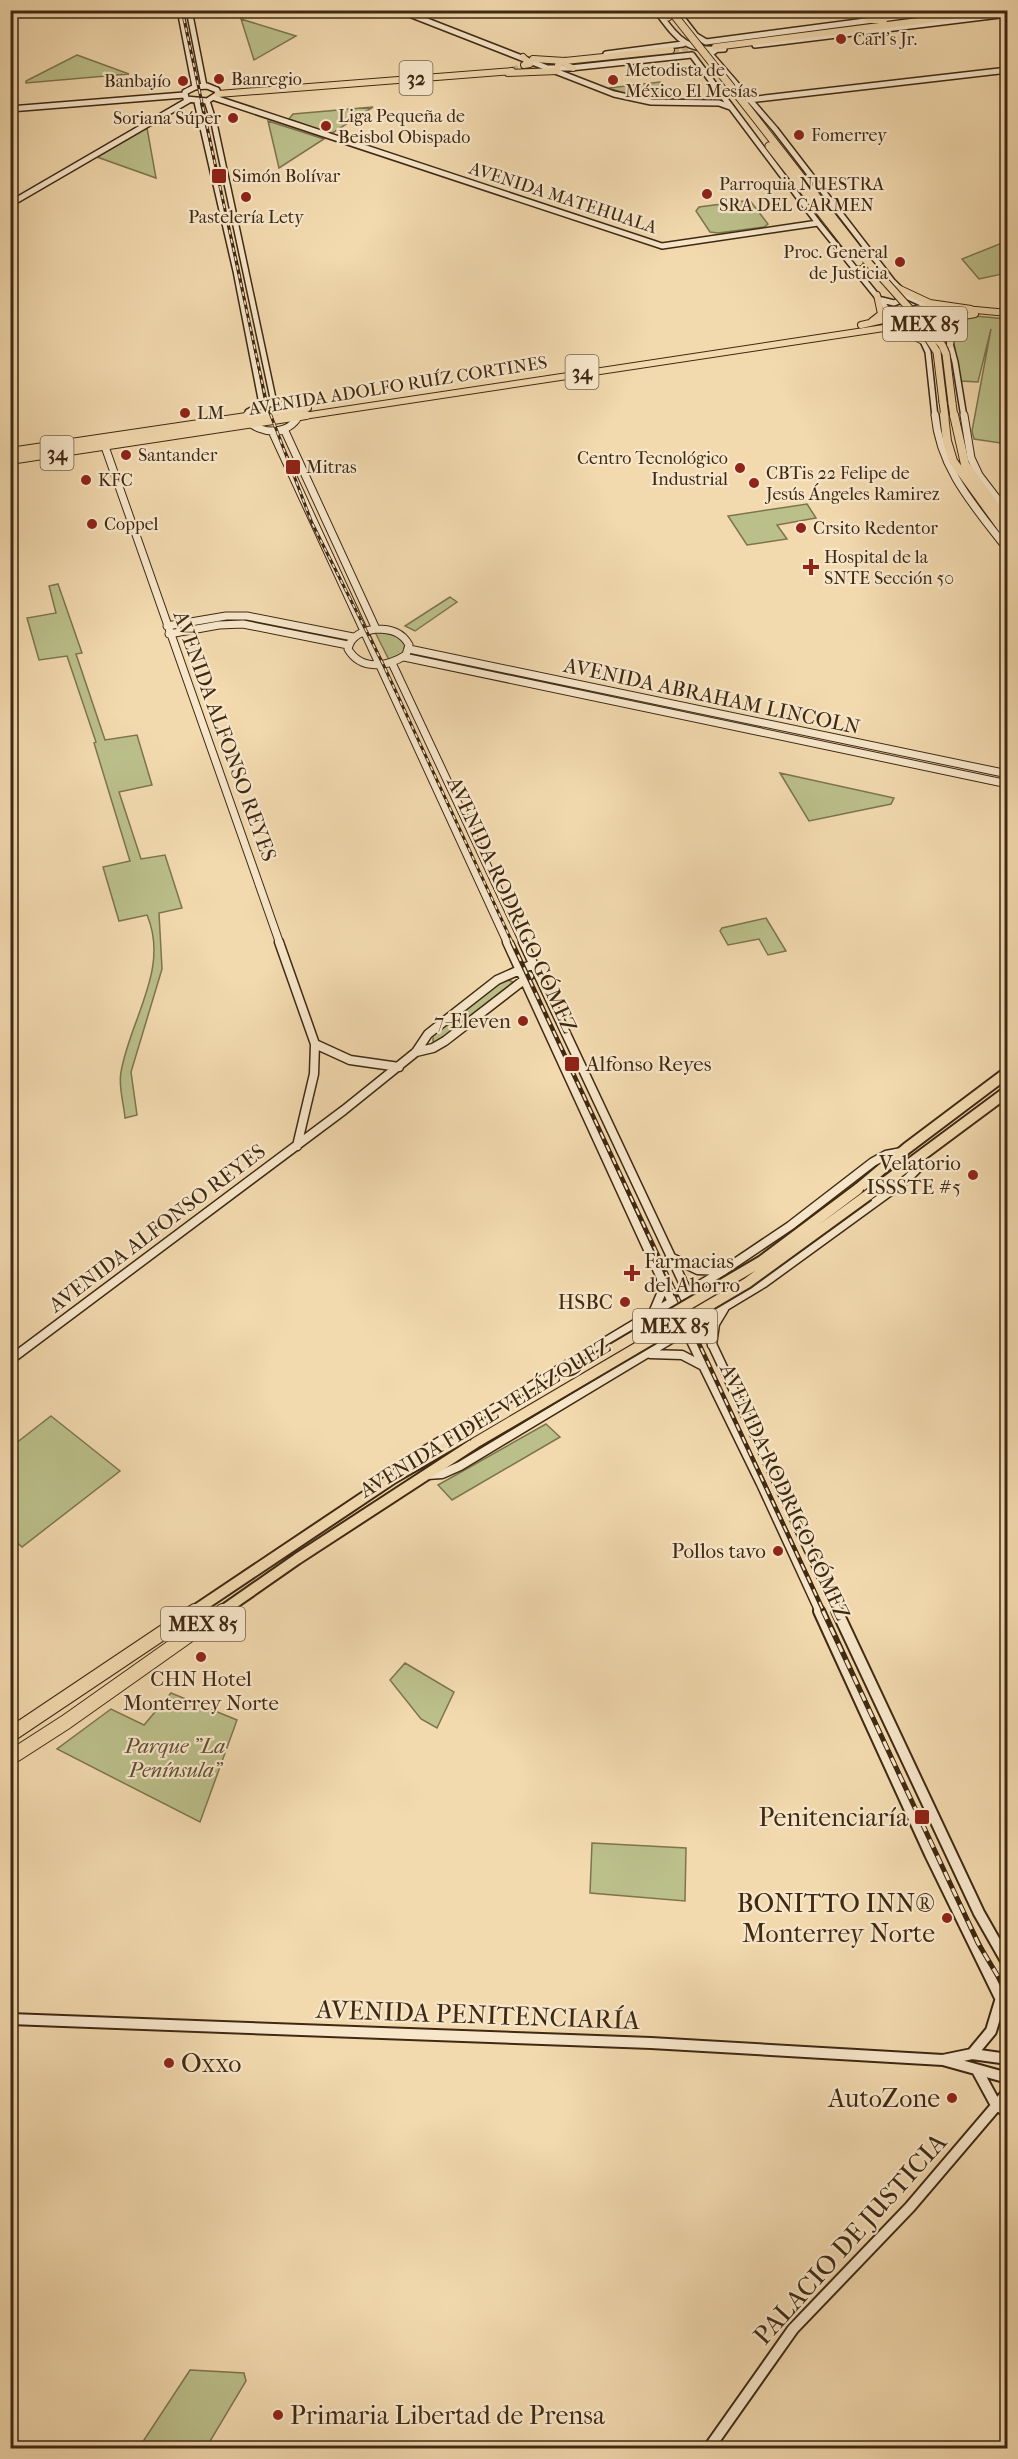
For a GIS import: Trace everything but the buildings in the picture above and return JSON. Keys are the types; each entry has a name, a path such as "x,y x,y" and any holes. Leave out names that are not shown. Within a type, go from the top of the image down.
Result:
{"highway":[{"name":"MEX 85","path":"662,10 672,13 828,222 934,345 965,464 1008,524"},
{"name":"MEX 85","path":"765,136 839,223 863,261"},
{"path":"765,136 770,159"},
{"path":"765,136 779,141 793,159 801,164"},
{"path":"825,194 837,214 839,223"},
{"path":"800,198 807,202 822,220 828,222"},
{"name":"MEX 85","path":"948,403 947,441 958,471 1008,537"},
{"path":"958,439 962,442 973,464"},
{"path":"944,459 944,446 947,441"},
{"name":"AVENIDA FIDEL VELÁZQUEZ","path":"10,1735 393,1478 471,1439 747,1283 863,1192 903,1152 1008,1072"},
{"name":"AVENIDA FIDEL VELÁZQUEZ","path":"863,1192 921,1157 1008,1091"},
{"name":"AVENIDA FIDEL VELÁZQUEZ","path":"10,1758 66,1722 297,1559 426,1475 471,1439"}],"main road":[{"path":"715,47 949,14"},
{"path":"758,44 949,14"},
{"path":"868,20 925,17"},
{"path":"824,31 859,22"},
{"path":"715,47 865,28 933,23"},
{"path":"533,58 544,61 565,61 673,50 588,63"},
{"path":"523,57 530,63 530,68"},
{"path":"565,61 567,66 573,68"},
{"path":"472,71 530,68 557,70 565,61"},
{"path":"458,75 541,65"},
{"name":"32","path":"512,70 458,75 217,95 472,71 512,70"},
{"path":"901,291 930,303 974,311"},
{"path":"865,327 881,314 879,298"},
{"path":"934,308 945,313 947,322"},
{"name":"34","path":"892,317 901,310 934,308 1008,314"},
{"path":"950,342 954,324 974,311"},
{"name":"34","path":"897,326 910,331 947,322 974,311"},
{"path":"892,317 897,326"},
{"name":"AVENIDA ADOLFO RUÍZ CORTINES","path":"865,327 892,317"},
{"name":"AVENIDA ADOLFO RUÍZ CORTINES","path":"10,452 103,442 247,421 865,327 897,326"},
{"path":"865,327 895,330 923,341"},
{"name":"AVENIDA ADOLFO RUÍZ CORTINES","path":"10,460 103,442"}],"street":[{"path":"180,10 195,87"},
{"path":"184,95 188,89 204,86 189,10"},
{"path":"399,10 632,98 682,103 723,103 733,109"},
{"path":"656,10 683,44 692,49 758,44 1008,14"},
{"path":"672,13 702,41 868,20 949,14"},
{"path":"523,57 574,58 683,44"},
{"path":"715,47 710,54 766,118 901,291 904,299 899,302 879,298"},
{"path":"557,70 588,63 692,55 892,317"},
{"path":"565,61 574,58"},
{"path":"697,62 714,58"},
{"path":"575,78 576,72 588,63"},
{"path":"705,72 709,68 723,69"},
{"path":"748,100 1008,70"},
{"name":"AVENIDA MATEHUALA","path":"204,86 213,88 217,95 662,246 818,223"},
{"path":"10,109 184,95 189,100 197,102 207,101 217,95"},
{"path":"10,204 189,100"},
{"path":"207,101 214,123 274,403"},
{"path":"197,102 240,291 262,404 248,412 247,421"},
{"path":"901,291 934,308"},
{"path":"947,322 973,464 1008,513"},
{"path":"910,331 923,341 930,364 937,436 944,459 956,480 1008,550"},
{"path":"923,341 936,339 950,342"},
{"name":"34","path":"262,404 288,405 298,413"},
{"path":"298,413 295,423 284,429 376,629"},
{"name":"34","path":"247,421 256,429 272,431 284,429"},
{"name":"AVENIDA RODRIGO GÓMEZ","path":"272,431 672,1302 815,1601 930,1854 1005,2002 1008,2014"},
{"name":"AVENIDA ALFONSO REYES","path":"103,442 315,1044 314,1074 297,1146"},
{"path":"168,630 226,616 248,616 353,637"},
{"path":"168,630 219,625 251,625 348,645"},
{"path":"376,629 389,629 400,633 408,640 409,649 404,657 381,665 358,661 350,654 348,645 353,637 364,631 376,629"},
{"name":"AVENIDA ABRAHAM LINCOLN","path":"409,649 1008,774"},
{"path":"404,657 1008,784"},
{"name":"AVENIDA RODRIGO GÓMEZ","path":"392,663 979,1913 1008,1964"},
{"path":"416,1052 428,1034 497,980 520,968 535,967"},
{"path":"416,1052 433,1048 445,1041 525,979 535,967"},
{"path":"315,1044 350,1060 399,1067"},
{"name":"AVENIDA ALFONSO REYES","path":"10,1360 297,1146 416,1052"},
{"path":"393,1478 398,1469 408,1460 740,1260 790,1226 873,1162 886,1155 903,1152"},
{"path":"426,1475 442,1474 460,1466 764,1283 907,1179 918,1168 921,1157"},
{"path":"670,1256 698,1270 723,1271"},
{"path":"740,1260 751,1278 764,1283"},
{"path":"653,1314 661,1294 661,1276"},
{"path":"712,1345 715,1324 727,1306"},
{"path":"618,1334 630,1351 632,1364"},
{"path":"647,1355 682,1355 704,1367"},
{"path":"972,2054 991,2031 1005,2002"},
{"name":"AVENIDA PENITENCIARÍA","path":"10,2019 629,2042 943,2060 1008,2078"},
{"name":"AVENIDA PENITENCIARÍA","path":"943,2060 972,2054 1008,2059"},
{"path":"977,2070 996,2105 1008,2112"},
{"name":"PALACIO DE JUSTICIA","path":"709,2448 735,2408 794,2329 918,2199 962,2150 1008,2092"}],"green space":[{"path":"241,19 296,36 254,60"},
{"path":"77,55 129,74 26,83 26,81"},
{"path":"660,82 673,100 642,99 609,88"},
{"name":"Liga Pequeña de Beisbol Obispado","path":"373,107 331,134 289,119 293,114"},
{"path":"268,121 324,139 279,168"},
{"path":"147,128 156,178 97,157"},
{"path":"751,202 768,224 764,227 710,232 696,211 699,207"},
{"path":"1007,241 1007,273 979,279 962,259"},
{"path":"927,310 939,313 942,321 926,328 914,328 904,324 898,317 901,315"},
{"path":"975,316 1007,319 1007,444 974,439 972,431 991,329 978,382 961,381 951,328 961,319"},
{"path":"807,504 816,518 777,525 787,539 747,545 728,516"},
{"path":"58,584 82,653 76,654 105,740 137,735 152,785 119,792 141,859 165,855 182,908 159,913 162,969 131,1072 137,1115 125,1118 120,1077 151,974 154,955 153,935 147,915 119,921 103,867 130,861 94,743 96,742 67,656 39,660 27,618 56,613 49,586"},
{"path":"450,597 457,602 415,631 405,626"},
{"path":"374,630 400,637 405,644 403,654 390,662"},
{"path":"780,773 894,798 891,804 809,821"},
{"path":"766,918 786,951 768,955 759,939 728,945 720,931 722,928"},
{"path":"506,979 515,983 436,1044 433,1041 433,1034"},
{"path":"51,1416 120,1471 22,1547 11,1537 11,1447"},
{"path":"546,1424 560,1437 452,1500 438,1485"},
{"path":"405,1663 454,1692 437,1728 421,1719 390,1680"},
{"name":"Parque \"La Península\"","path":"171,1693 237,1720 200,1822 57,1749 111,1709 144,1725"},
{"path":"592,1843 686,1848 685,1901 590,1893"},
{"path":"190,2370 244,2373 246,2381 206,2448 150,2448 142,2443"}],"tunnel":[{"path":"950,17 1001,10"},
{"path":"673,50 713,45"},
{"path":"512,69 565,63"},
{"path":"562,66 589,63"}],"railway":[{"path":"182,10 267,405 312,523 384,666 513,944"},
{"path":"512,942 824,1612"},
{"path":"823,1611 978,1943 1008,1993"}],"place":[{"name":"Carl's Jr.","path":"841,39"},
{"name":"Banregio","path":"219,79"},
{"name":"Metodista de México El Mesías","path":"613,80"},
{"name":"Banbajío","path":"183,81"},
{"name":"Soriana Súper","path":"233,118"},
{"name":"Liga Pequeña de Beisbol Obispado","path":"326,126"},
{"name":"Fomerrey","path":"799,135"},
{"name":"Simón Bolívar","path":"219,176"},
{"name":"Parroquia NUESTRA SRA DEL CARMEN","path":"707,194"},
{"name":"Pastelería Lety","path":"246,197"},
{"name":"Proc. General de Justicia","path":"900,262"},
{"name":"LM","path":"185,413"},
{"name":"Santander","path":"126,455"},
{"name":"Mitras","path":"293,467"},
{"name":"Centro Tecnológico Industrial","path":"740,468"},
{"name":"KFC","path":"86,480"},
{"name":"CBTis 22 Felipe de Jesús Ángeles Ramirez","path":"754,483"},
{"name":"Coppel","path":"92,524"},
{"name":"Crsito Redentor","path":"801,528"},
{"name":"Hospital de la SNTE Sección 50","path":"811,567"},
{"name":"7-Eleven","path":"523,1021"},
{"name":"Alfonso Reyes","path":"572,1064"},
{"name":"Velatorio ISSSTE #5","path":"973,1175"},
{"name":"Farmacias del Ahorro","path":"632,1273"},
{"name":"HSBC","path":"625,1302"},
{"name":"Pollos tavo","path":"778,1551"},
{"name":"CHN Hotel Monterrey Norte","path":"201,1657"},
{"name":"Penitenciaría","path":"922,1817"},
{"name":"BONITTO INN® Monterrey Norte","path":"947,1918"},
{"name":"Oxxo","path":"169,2063"},
{"name":"AutoZone","path":"952,2098"},
{"name":"Primaria Libertad de Prensa","path":"278,2415"}]}
